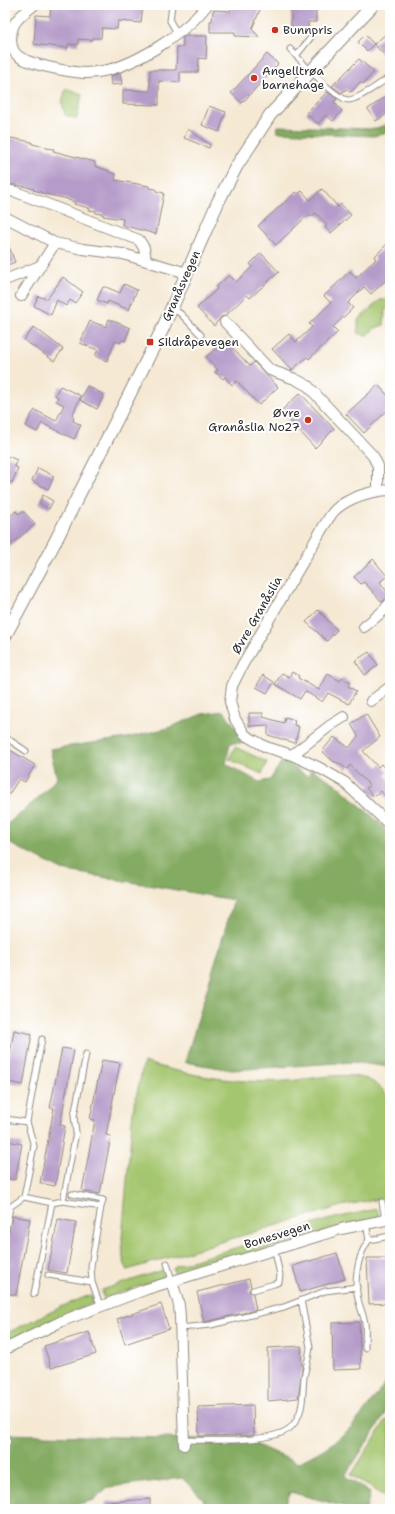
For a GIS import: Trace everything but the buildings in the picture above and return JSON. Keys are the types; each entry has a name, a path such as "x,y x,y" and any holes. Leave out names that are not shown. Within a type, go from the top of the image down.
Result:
{"street":[{"path":"34,5 21,16 13,26 10,41 17,55 31,62 53,68 85,73 104,71 123,65 153,51 177,33 207,5"},
{"name":"Granåsvegen","path":"5,636 56,540 172,308 221,196 245,151 270,115 373,5"},
{"path":"5,190 22,195 139,240 144,248 146,260"},
{"path":"5,217 55,243 124,254 187,273"},
{"path":"21,296 55,243"},
{"path":"5,280 40,266"},
{"path":"225,322 270,370 295,379 308,386 373,456 378,466 378,490"},
{"name":"Øvre Granåslia","path":"390,490 378,490 349,501 334,511 263,630 232,686 230,702 235,719 245,735 266,747 292,754 344,782 390,825"},
{"path":"364,627 390,603"},
{"path":"371,701 390,686"},
{"path":"292,754 344,717"},
{"name":"Bonesvegen","path":"5,1349 62,1321 100,1305 172,1281 341,1229 388,1220"},
{"path":"172,1281 179,1305 184,1443"}],"lane":[{"path":"172,5 170,21 177,33"},
{"path":"296,56 312,36"},
{"path":"290,49 311,71 341,98 347,100 356,98 390,77"},
{"path":"172,308 181,314 201,335"},
{"path":"5,737 26,751"},
{"path":"5,1235 10,1207 24,1197 34,1146 27,1122 42,1039"},
{"path":"63,1201 76,1132 74,1116 86,1054"},
{"path":"5,1119 27,1122"},
{"path":"72,1194 103,1200 91,1266 92,1282 100,1305"},
{"path":"24,1197 52,1203 63,1201 101,1207"},
{"path":"382,1202 388,1220"},
{"path":"34,1294 52,1203"},
{"path":"366,1224 369,1240"},
{"path":"365,1348 365,1325 358,1302 357,1287 361,1255 369,1240 390,1236"},
{"path":"253,1290 279,1282 280,1275 276,1256"},
{"path":"167,1263 172,1281"},
{"path":"48,1275 92,1282"},
{"path":"180,1328 211,1325 269,1311 325,1291 357,1287"},
{"path":"184,1443 272,1436 284,1432 292,1426 300,1410 304,1394 304,1379 310,1347 301,1300"}],"green space":[{"path":"66,88 82,94 77,119 65,115 62,102"},
{"path":"390,123 390,132 374,136 277,132 278,126 374,129"},
{"path":"380,300 387,300 390,303 390,306 385,311 384,325 375,328 367,336 358,333 358,320"},
{"path":"224,711 247,743 230,743 226,764 259,782 270,780 283,759 308,776 311,769 336,784 381,824 390,836 390,1067 352,1062 232,1070 185,1062 234,900 62,870 5,841 5,826 36,800 57,778 50,749 127,738 168,728 202,714"},
{"path":"235,747 267,762 262,774 229,759"},
{"path":"144,1062 196,1075 232,1080 268,1082 341,1075 364,1078 373,1082 384,1091 390,1099 390,1197 341,1206 127,1270 123,1259 122,1238 133,1110"},
{"path":"376,1209 379,1217 175,1275 173,1268 175,1266 331,1219"},
{"path":"163,1270 166,1277 105,1298 103,1297 102,1290"},
{"path":"90,1295 92,1296 94,1303 53,1320 5,1344 5,1334 63,1306"},
{"path":"390,1377 390,1411 386,1413 345,1476 370,1493 366,1509 354,1509 290,1492 284,1509 203,1509 204,1500 182,1478 109,1487 94,1500 64,1508 46,1503 44,1509 5,1509 5,1434 199,1439 242,1438 297,1463 322,1450 345,1433 363,1413"},
{"path":"386,1420 390,1422 390,1500 351,1475"}],"place":[{"name":"Bunnpris","path":"275,30"},
{"name":"Angelltrøa barnehage","path":"254,78"},
{"name":"Sildråpevegen","path":"150,342"},
{"name":"Øvre Granåslia No27","path":"308,420"}]}
